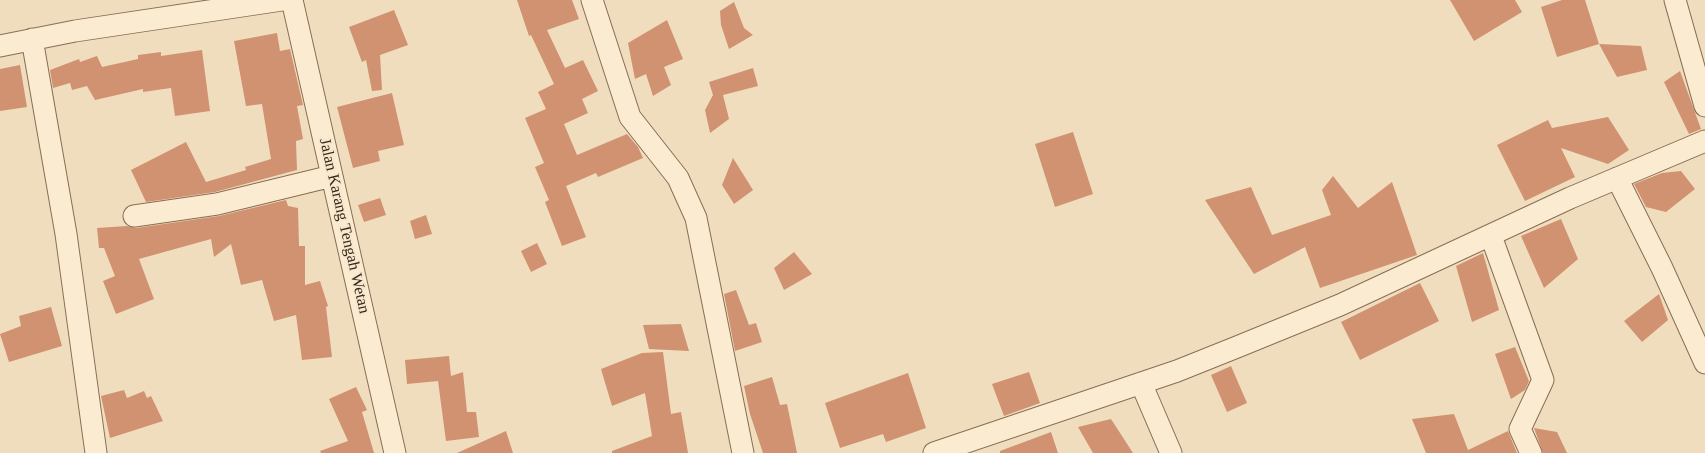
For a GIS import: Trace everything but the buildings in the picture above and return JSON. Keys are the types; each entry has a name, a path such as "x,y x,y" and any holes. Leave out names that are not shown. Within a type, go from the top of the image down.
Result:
{"street":[{"path":"0,46 32,39 282,0"},
{"name":"Jalan Karang Tengah Wetan","path":"292,0 395,453"},
{"path":"592,0 630,117 678,178 696,218 743,453"},
{"path":"1675,0 1705,106"},
{"path":"32,39 66,234 96,453"},
{"path":"934,453 1141,383 1340,305 1618,178 1705,141"},
{"path":"134,216 217,204 332,176"},
{"path":"1618,178 1662,268 1705,363"},
{"path":"1491,236 1543,380 1520,429 1531,453"},
{"path":"1141,383 1171,453"}]}
